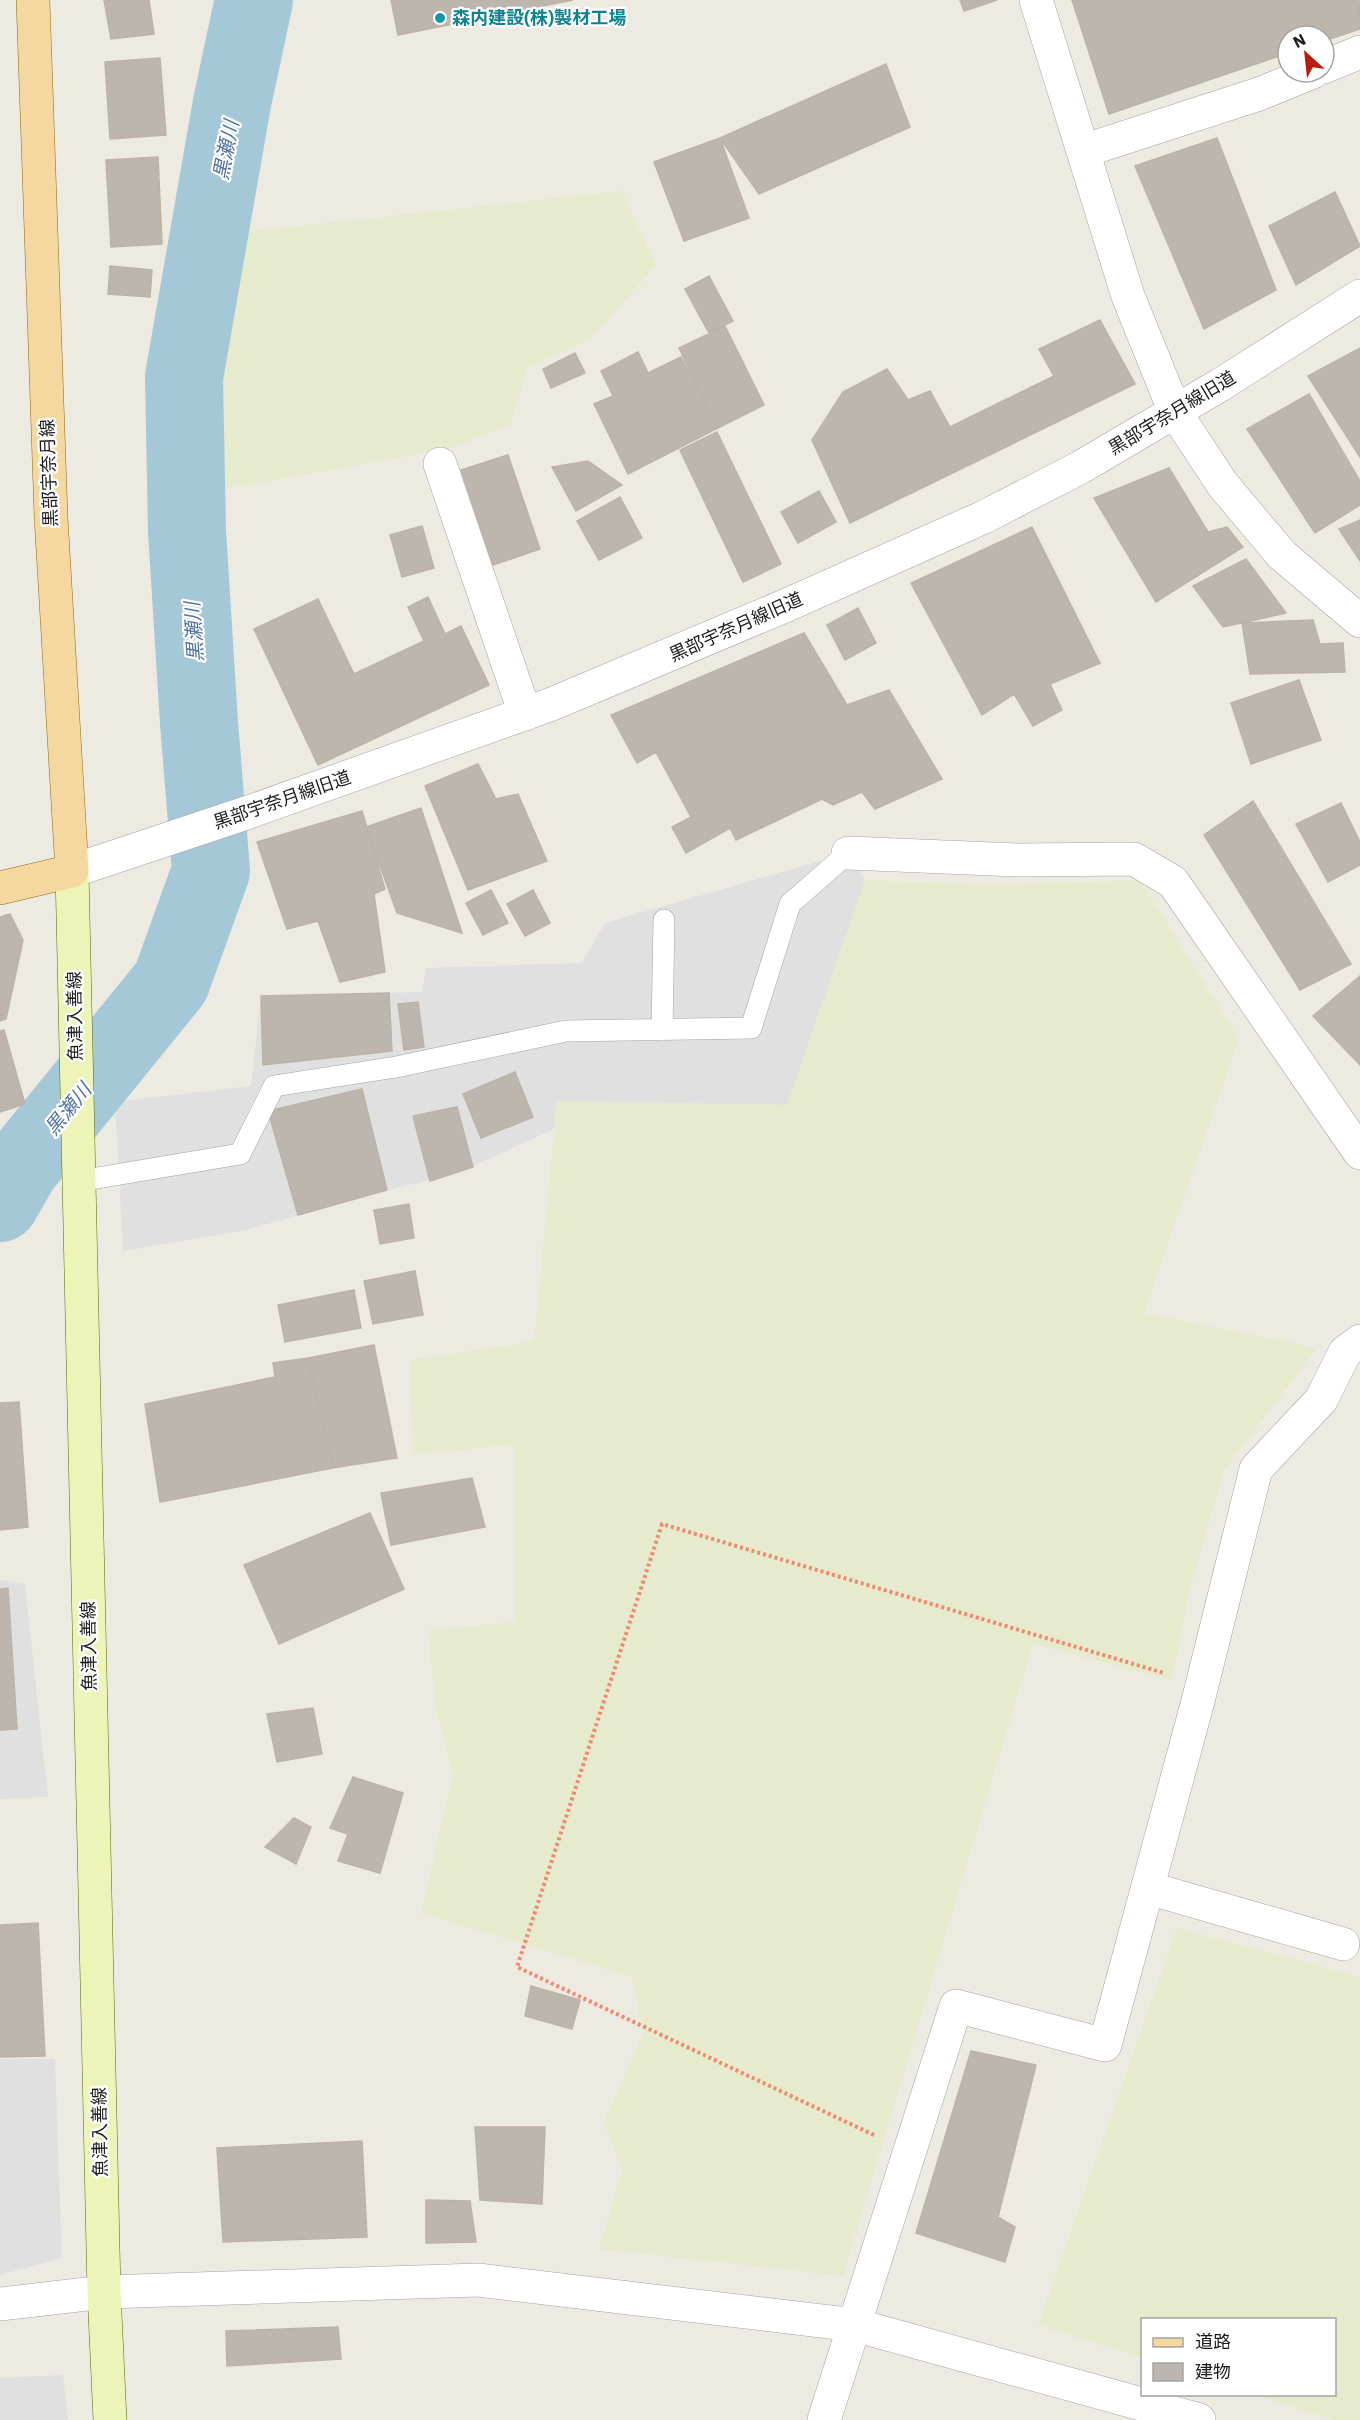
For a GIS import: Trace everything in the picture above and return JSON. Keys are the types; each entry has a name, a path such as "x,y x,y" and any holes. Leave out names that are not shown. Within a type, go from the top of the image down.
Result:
{"main road":[{"name":"黒部宇奈月線","path":"33,0 51,517 72,871"},
{"path":"0,888 72,871"},
{"name":"魚津入善線","path":"72,871 104,2292 110,2420"}],"street":[{"path":"1036,0 1128,296 1174,412 1223,485 1282,555 1360,621"},
{"path":"1336,62 1360,52"},
{"path":"1083,151 1283,84"},
{"name":"黒部宇奈月線旧道","path":"72,871 246,813 525,714 636,670 984,517 1081,467 1360,296"},
{"path":"440,464 525,714"},
{"path":"848,853 1017,860 1134,859 1173,882 1360,1154"},
{"path":"824,2420 956,2006 1105,2045 1202,1685 1256,1469 1321,1400 1345,1352 1360,1341"},
{"path":"1148,1888 1344,1944"},
{"path":"0,2304 104,2292 478,2280 855,2325 1199,2420"}],"lane":[{"path":"79,1167 240,1154 274,1086 396,1067 566,1031 751,1028 790,904 848,853"},
{"path":"662,1030 663,920"}],"path":[{"path":"910,2153 517,1967 663,1524 1202,1685"}],"green space":[{"path":"622,191 656,265 592,338 527,369 511,424 448,449 218,490 209,348 242,232"},
{"path":"865,880 996,885 1140,880 1239,1039 1144,1313 1317,1348 1224,1470 1189,1593 1172,1680 1033,1644 843,2276 599,2249 622,2170 604,2122 643,2034 632,1977 421,1913 453,1773 436,1711 428,1630 515,1622 514,1445 413,1454 409,1360 534,1341 557,1101 787,1105"},
{"path":"1177,1928 1360,1977 1360,2420 1333,2420 1257,2396 1336,2396 1336,2318 1141,2318 1141,2358 1038,2325"}],"shaded area":[{"path":"848,853 865,880 787,1105 557,1101 554,1129 456,1174 387,1190 246,1230 123,1251 115,1102 251,1086 261,996 422,992 426,968 582,963 605,923"},
{"path":"0,1580 25,1584 48,1797 0,1799"},
{"path":"0,2059 55,2059 62,2258 0,2275"},
{"path":"63,2375 68,2420 0,2420 0,2378"}],"building":[{"path":"104,0 149,0 154,34 111,39"},
{"name":"森内建設(株)製材工場","path":"391,0 573,0 398,35"},
{"path":"960,0 997,0 964,11"},
{"path":"1072,0 1359,0 1360,29 1336,37 1336,24 1276,24 1276,57 1109,114"},
{"path":"160,58 166,135 110,139 105,62"},
{"path":"886,64 910,127 759,194 720,138"},
{"path":"720,138 749,218 684,241 654,162"},
{"path":"1217,138 1276,290 1204,329 1135,166"},
{"path":"158,157 162,244 111,247 106,160"},
{"path":"1335,192 1360,246 1296,285 1269,226"},
{"path":"110,266 152,270 150,297 108,294"},
{"path":"709,276 733,321 709,333 685,289"},
{"path":"1100,320 1135,384 850,523 812,440 843,392 887,369 908,400 930,391 950,427 1054,376 1039,349"},
{"path":"725,326 764,405 718,428 679,348"},
{"path":"1360,348 1360,457 1308,376"},
{"path":"638,352 648,373 681,357 718,428 628,474 594,404 613,396 601,371"},
{"path":"575,353 585,373 551,388 543,369"},
{"path":"1309,394 1360,481 1360,505 1315,533 1247,429"},
{"path":"717,432 781,564 743,582 680,450"},
{"path":"508,455 540,549 493,565 461,470"},
{"path":"588,461 622,485 576,511 552,467"},
{"path":"1169,468 1208,532 1227,527 1243,547 1156,602 1094,498"},
{"path":"819,491 836,522 798,543 781,512"},
{"path":"620,497 642,538 599,560 577,521"},
{"path":"1360,520 1360,561 1339,529"},
{"path":"422,526 434,568 402,577 390,535"},
{"path":"1032,527 1100,663 1050,684 1062,710 1033,726 1014,694 982,715 911,583"},
{"path":"1246,559 1286,613 1223,627 1193,586"},
{"path":"428,597 445,634 461,626 489,685 318,765 254,629 318,599 354,674 424,641 408,607"},
{"path":"858,608 876,643 845,660 827,625"},
{"path":"1313,620 1320,644 1343,643 1345,672 1250,674 1242,623"},
{"path":"804,633 847,705 889,690 942,779 875,809 862,792 833,805 822,799 736,840 730,828 686,853 672,827 691,817 656,752 637,763 611,715"},
{"path":"1299,680 1321,740 1251,764 1231,703"},
{"path":"478,764 496,799 518,794 547,861 468,890 425,786"},
{"path":"1253,801 1351,964 1300,990 1204,835"},
{"path":"1341,803 1360,842 1360,865 1328,882 1296,824"},
{"path":"421,808 462,933 397,913 366,827"},
{"path":"362,811 385,889 374,894 385,972 340,982 318,921 287,929 257,842"},
{"path":"491,890 508,923 483,935 466,903"},
{"path":"533,890 550,923 525,936 507,904"},
{"path":"10,914 23,940 6,1019 0,1021 0,917"},
{"path":"1360,976 1360,1065 1313,1016"},
{"path":"389,993 392,1051 263,1065 261,996"},
{"path":"418,1002 424,1047 404,1050 398,1004"},
{"path":"4,1030 25,1104 0,1112 0,1031"},
{"path":"515,1072 533,1117 481,1138 463,1094"},
{"path":"362,1089 387,1190 298,1215 268,1111"},
{"path":"457,1107 473,1167 430,1181 413,1116"},
{"path":"409,1204 414,1238 380,1244 374,1210"},
{"path":"415,1271 423,1315 373,1324 364,1281"},
{"path":"354,1290 361,1328 285,1342 278,1305"},
{"path":"374,1345 397,1458 333,1468 308,1358"},
{"path":"308,1358 333,1468 160,1502 145,1404 275,1377 273,1363"},
{"path":"19,1402 28,1527 0,1530 0,1403"},
{"path":"472,1478 485,1527 391,1545 381,1493"},
{"path":"370,1513 404,1589 279,1644 244,1565"},
{"path":"8,1588 17,1729 0,1730 0,1589"},
{"path":"313,1708 322,1754 277,1762 267,1714"},
{"path":"353,1777 403,1793 380,1873 338,1861 348,1834 330,1828"},
{"path":"294,1818 311,1827 296,1864 265,1847"},
{"path":"38,1923 45,2056 0,2057 0,1925"},
{"path":"531,1986 580,2000 572,2029 525,2016"},
{"path":"971,2051 1036,2065 998,2217 1015,2227 1005,2262 916,2233"},
{"path":"475,2127 545,2127 542,2204 480,2200"},
{"path":"362,2141 367,2237 223,2242 217,2148"},
{"path":"426,2200 470,2201 476,2242 426,2243"},
{"path":"338,2327 341,2359 227,2366 226,2331"}],"waterway":[{"name":"黒瀬川","path":"0,1203 20,1168 171,982 211,871 187,531 184,377 232,103 254,0"}],"place":[{"name":"森内建設(株)製材工場","path":"440,18"}]}
